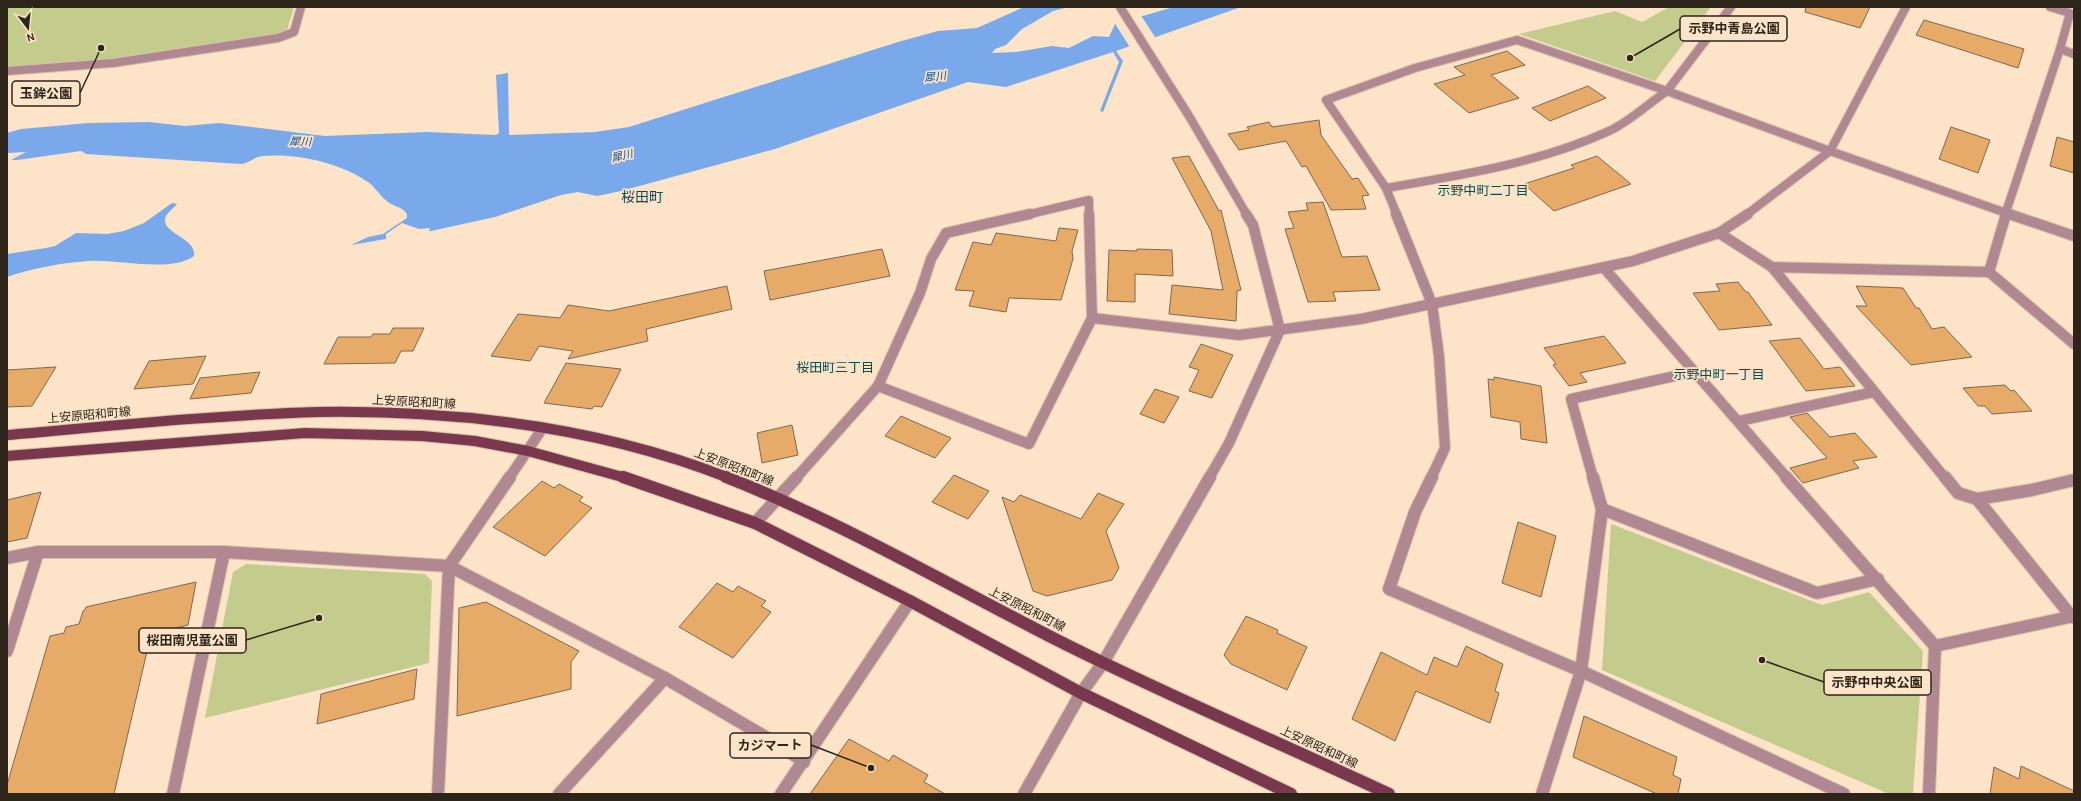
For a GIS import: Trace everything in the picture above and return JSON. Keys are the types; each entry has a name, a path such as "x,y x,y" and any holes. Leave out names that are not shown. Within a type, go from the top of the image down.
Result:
{"main road":[{"name":"上安原昭和町線","path":"7,434 218,417 286,413 362,412 433,415 504,422 664,456 723,476 836,524 1103,663 1389,794"},
{"path":"7,456 305,433 422,436 475,441 528,451 631,479 755,523 910,601 1081,693 1291,794"}],"street":[{"path":"7,71 113,63 287,36 294,32 301,7"},
{"path":"1024,794 1081,693 1103,663 1229,443 1280,330 1253,225 1189,116 1120,7"},
{"path":"1386,188 1494,169 1572,146 1610,130 1667,91 1730,7"},
{"path":"1092,318 1239,336 1361,319 1604,268 1633,261 1719,233 1766,202 1830,151 1906,7"},
{"path":"1989,272 2006,212 2060,49 2071,10 2050,7"},
{"path":"1844,794 1581,671 1389,589 1416,512 1445,448 1439,356 1432,304 1386,188 1326,100 1416,68 1517,40 1667,91 1830,151 2074,236"},
{"path":"2060,49 2074,54"},
{"path":"755,523 878,386 920,293 931,259 946,233 1089,200 1092,318 1029,444 878,386"},
{"path":"1719,233 1772,267 1958,493 1977,499 2032,490 2074,480"},
{"path":"1772,267 1989,272 2074,344"},
{"path":"1604,268 1693,372 1740,422 1935,646 1929,794"},
{"path":"1542,794 1581,671 1602,509 1571,399 1693,372"},
{"path":"1740,422 1874,392"},
{"path":"438,794 449,566 542,429"},
{"path":"1935,646 2073,616 1977,499"},
{"path":"1602,509 1817,593 1878,579"},
{"path":"7,558 38,552 224,552 449,566 665,678 781,746 804,762"},
{"path":"7,651 38,552"},
{"path":"173,794 224,552"},
{"path":"781,794 804,762 910,601"},
{"path":"559,794 665,678"}],"green space":[{"path":"7,7 294,7 287,30 278,35 114,60 7,68"},
{"path":"1669,7 1711,7 1655,81 1519,34 1615,11 1642,22"},
{"path":"1611,524 1822,605 1869,592 1923,651 1913,794 1889,794 1602,670"},
{"path":"246,564 425,574 432,581 429,663 205,718 233,572"}],"water":[{"name":"犀川","path":"1024,7 1069,7 1053,11 1022,29 1006,45 995,49 992,53 1016,52 1052,46 1069,48 1093,36 1109,37 1115,24 1174,7 1241,7 1116,51 1123,61 1103,112 1100,111 1119,62 1113,52 1006,87 968,82 775,149 621,191 597,196 578,192 561,195 495,217 431,231 429,231 430,228 419,229 402,223 386,234 386,239 351,245 368,237 383,234 407,218 407,214 403,209 390,204 371,184 357,175 318,161 276,155 263,156 241,164 86,154 81,151 11,160 26,152 7,153 7,133 21,129 89,123 149,122 185,126 219,123 325,136 427,132 496,135 499,133 496,75 508,73 509,135 595,132 629,127 898,42 938,31 977,28"},
{"path":"172,203 177,204 166,216 165,222 167,227 190,244 193,250 194,256 184,261 158,265 88,261 57,265 7,277 7,254 55,246 76,233 107,234 124,231 144,223"}],"pier":[{"path":"1140,14 1157,40 1131,49 1114,22"}],"building":[{"path":"1806,7 1870,7 1860,28 1805,12"},
{"path":"1924,20 2024,49 2018,68 1916,35"},
{"path":"1507,51 1525,65 1491,75 1519,98 1469,113 1434,84 1465,75 1454,67"},
{"path":"1588,86 1606,98 1550,121 1532,108"},
{"path":"1319,120 1321,135 1352,179 1358,178 1369,195 1362,196 1366,209 1331,210 1306,166 1302,167 1286,141 1239,150 1228,134 1249,130 1247,127 1269,122 1272,127"},
{"path":"1951,127 1990,140 1978,173 1939,159"},
{"path":"2057,137 2074,142 2074,173 2050,166"},
{"path":"1189,156 1219,211 1221,210 1241,290 1237,291 1236,321 1169,314 1172,285 1223,290 1211,231 1172,158"},
{"path":"1597,156 1631,184 1554,211 1524,184 1574,168 1571,165"},
{"path":"1323,202 1342,257 1367,256 1380,290 1333,292 1336,301 1308,302 1285,229 1294,228 1288,212 1308,210 1306,203"},
{"path":"1059,228 1078,230 1072,251 1073,259 1061,300 1009,298 1006,312 969,306 974,291 955,290 973,242 991,245 996,233 1056,241"},
{"path":"882,249 890,276 770,300 764,271"},
{"path":"1137,249 1172,250 1173,276 1135,274 1135,302 1107,301 1109,250 1137,251"},
{"path":"1738,282 1746,292 1748,292 1772,325 1719,330 1693,293 1720,291 1716,284"},
{"path":"727,286 732,309 646,329 648,341 568,359 573,351 539,346 530,361 491,356 518,314 560,318 568,305 609,311"},
{"path":"1856,286 1903,288 1916,308 1919,308 1932,329 1944,327 1972,357 1911,365 1856,306 1867,306"},
{"path":"393,328 424,328 413,351 401,351 395,363 324,364 338,337 371,337 373,334 390,334"},
{"path":"1604,336 1626,363 1580,373 1587,382 1569,386 1553,365 1556,364 1544,348"},
{"path":"1800,338 1824,369 1840,367 1855,386 1806,391 1769,341"},
{"path":"1201,344 1233,355 1212,398 1189,391 1199,370 1189,367"},
{"path":"206,356 193,384 134,389 149,361"},
{"path":"566,363 621,369 602,407 594,406 592,409 544,403"},
{"path":"56,367 32,406 7,407 7,370"},
{"path":"260,372 251,393 190,399 200,378"},
{"path":"1494,377 1541,386 1547,443 1521,439 1520,422 1491,417 1488,379 1494,380"},
{"path":"2005,385 2011,391 2014,390 2032,411 1992,414 1985,406 1978,406 1963,388"},
{"path":"1155,389 1179,397 1164,423 1140,414"},
{"path":"1807,413 1830,437 1855,433 1877,457 1853,461 1859,468 1803,483 1790,468 1827,458 1790,417"},
{"path":"901,416 951,438 935,458 885,436"},
{"path":"792,425 798,455 762,463 757,433"},
{"path":"954,475 989,491 968,519 932,502"},
{"path":"542,481 554,488 559,484 583,497 579,501 592,508 545,556 493,527"},
{"path":"41,492 27,538 7,542 7,500"},
{"path":"1098,493 1124,504 1106,531 1119,568 1112,580 1047,596 1033,591 1002,497 1014,502 1020,495 1081,519"},
{"path":"1518,522 1556,536 1541,597 1502,583"},
{"path":"196,582 188,625 151,634 114,794 7,794 7,785 50,636 64,633 66,627 79,624 83,611 86,607"},
{"path":"717,583 733,592 738,586 766,601 761,606 771,612 733,658 679,627"},
{"path":"486,602 579,651 571,662 571,689 457,716 459,608"},
{"path":"1246,616 1278,630 1277,633 1307,647 1287,690 1231,664 1224,655"},
{"path":"1466,646 1503,664 1495,691 1499,693 1490,723 1416,691 1395,741 1352,719 1381,652 1427,675 1434,657 1457,667"},
{"path":"417,669 414,699 317,724 321,694"},
{"path":"1584,716 1677,757 1673,775 1681,779 1678,794 1657,794 1573,757"},
{"path":"849,739 889,761 893,755 928,775 924,782 945,794 810,794"},
{"path":"2021,766 2074,791 2074,794 1990,794 1994,767 2019,779"}],"place":[{"name":"玉鉾公園","path":"101,48"},
{"name":"示野中青島公園","path":"1630,58"},
{"name":"桜田南児童公園","path":"319,618"},
{"name":"示野中中央公園","path":"1762,660"},
{"name":"カジマート","path":"871,768"}],"district":[{"name":"示野中町二丁目","path":"1483,190"},
{"name":"桜田町","path":"642,197"},
{"name":"桜田町三丁目","path":"835,367"},
{"name":"示野中町一丁目","path":"1719,374"}]}
